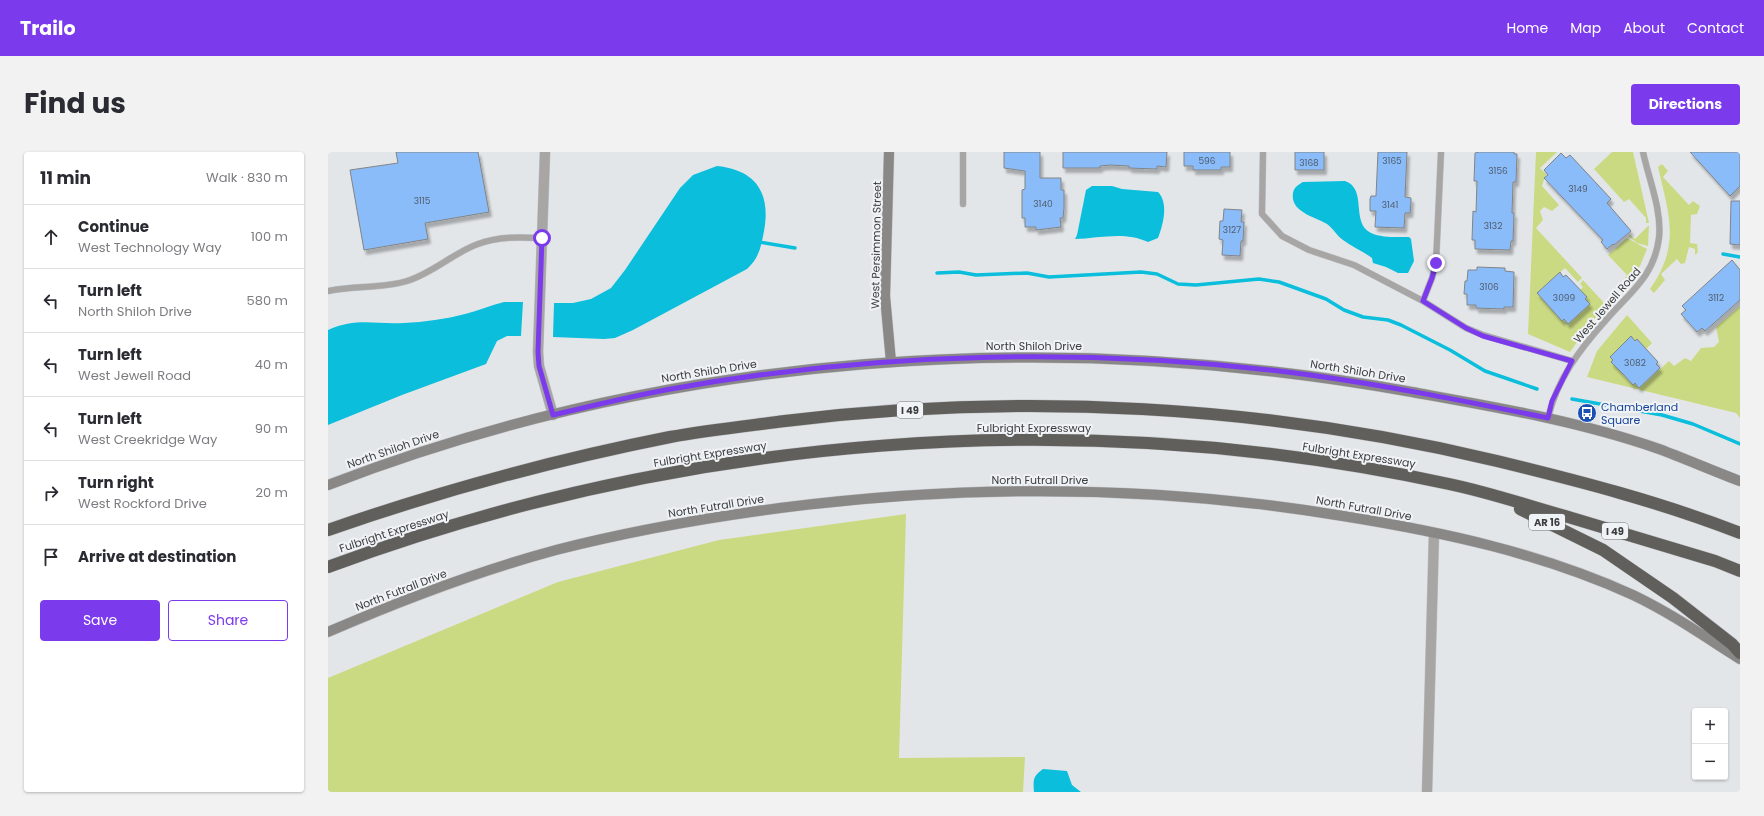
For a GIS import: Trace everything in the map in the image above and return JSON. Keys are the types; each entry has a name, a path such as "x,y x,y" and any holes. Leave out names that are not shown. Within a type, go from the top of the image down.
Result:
{"highway":[{"name":"Fulbright Expressway","path":"328,530 480,481 537,466 674,437 743,426 855,414 949,408 1021,406 1090,407 1218,414 1371,434 1451,450 1558,475 1710,522 1740,533"},
{"name":"Fulbright Expressway","path":"328,567 379,548 544,499 621,482 746,460 938,442 1076,440 1216,448 1370,469 1490,494 1715,561 1740,571"},
{"name":"AR 16","path":"1490,494 1603,550 1673,598 1732,644 1740,653"},
{"path":"1710,522 1740,526"}],"main road":[{"name":"West Persimmon Street","path":"889,152 885,296 891,362"},
{"name":"North Shiloh Drive","path":"328,485 435,448 553,415 678,387 769,374 891,362 1000,358 1096,359 1226,367 1309,375 1548,418 1658,449 1740,481"},
{"name":"North Futrall Drive","path":"328,632 402,601 474,575 548,552 609,537 728,515 883,497 1024,491 1174,496 1256,503 1320,512 1487,544 1537,558 1627,593 1672,615 1740,660"}],"street":[{"path":"545,152 538,352 539,366 553,415"},
{"path":"1427,792 1434,533"}],"lane":[{"path":"963,152 963,204"},
{"path":"1263,152 1262,214 1282,236 1309,250 1354,265 1423,301 1466,328 1483,336 1572,361"},
{"path":"1423,301 1436,263 1441,152"},
{"name":"West Jewell Road","path":"1548,418 1552,401 1572,361 1606,320 1642,282 1656,256 1659,237 1659,220 1643,152"},
{"path":"328,291 407,281 424,274 476,244 490,240 505,237 542,238"}],"green space":[{"path":"1536,152 1557,152 1540,168 1546,174 1542,186 1559,205 1552,211 1544,207 1540,211 1543,220 1536,228 1582,278 1578,282 1565,268 1537,293 1562,321 1574,319 1589,304 1580,290 1583,287 1580,284 1583,280 1606,305 1570,352 1528,334"},
{"path":"1612,152 1633,152 1649,223 1646,223 1646,218 1629,199 1624,202 1594,169"},
{"path":"1662,164 1668,171 1663,177 1689,205 1693,201 1700,206 1697,214 1691,215 1690,243 1697,244 1698,252 1695,255 1695,249 1689,247 1685,263 1681,264 1677,259 1661,274 1665,280 1654,293 1650,289 1660,273 1666,258 1670,230 1666,200 1658,167"},
{"path":"1648,226 1648,246 1637,243 1628,236 1630,235 1635,239"},
{"path":"1627,238 1647,249 1640,266 1623,287 1622,282 1626,279 1625,278 1627,275 1608,255"},
{"path":"1740,306 1740,418 1736,413 1587,377 1597,351 1627,315 1652,343 1646,349 1637,340 1635,341 1631,337 1610,357 1633,385 1635,383 1639,388 1669,361 1674,366 1685,358 1691,361 1701,348 1714,347 1719,342 1716,327"},
{"path":"906,514 899,758 1025,757 1023,792 328,792 328,678 558,582 719,540"}],"water":[{"path":"717,166 731,168 742,172 751,178 758,186 762,195 766,217 764,231 759,252 751,265 747,269 633,330 615,338 553,337 554,303 573,303 591,299 611,288 625,270 680,188 693,175"},
{"path":"1345,181 1352,185 1356,191 1361,222 1365,228 1371,233 1380,236 1409,237 1411,239 1414,261 1408,273 1398,273 1373,263 1372,258 1343,240 1327,224 1304,213 1295,205 1293,200 1294,189 1303,182"},
{"path":"1092,186 1112,186 1122,189 1158,192 1163,202 1164,214 1162,227 1158,238 1148,242 1121,236 1075,239 1086,190"},
{"path":"504,302 523,302 521,336 507,336 497,341 486,364 402,395 328,425 328,330 348,324 366,322 404,323 443,319 470,313"},
{"path":"1043,769 1067,771 1072,785 1081,792 1034,792 1034,779"}],"building":[{"path":"396,152 478,152 489,212 425,223 428,239 364,250 350,170 398,163"},
{"path":"1004,152 1040,152 1040,178 1061,178 1061,190 1064,190 1064,208 1063,218 1060,218 1061,227 1036,230 1036,227 1025,227 1025,218 1022,218 1022,190 1025,189 1025,171 1004,168"},
{"path":"1063,152 1167,152 1166,167 1157,166 1157,169 1129,168 1129,166 1110,165 1100,166 1100,168 1063,168"},
{"path":"1184,152 1230,152 1230,167 1221,167 1221,170 1193,170 1193,166 1184,166"},
{"path":"1295,152 1324,152 1324,170 1295,170"},
{"path":"1378,152 1407,152 1405,197 1411,198 1411,201 1410,213 1405,213 1404,228 1375,227 1376,211 1370,211 1370,199 1371,196 1376,196"},
{"path":"1514,152 1514,154 1517,154 1516,182 1513,182 1513,241 1511,241 1510,250 1475,249 1475,240 1472,240 1473,211 1476,212 1477,181 1474,181 1475,153"},
{"path":"1690,152 1740,152 1740,186 1730,196"},
{"path":"1561,153 1566,158 1570,155 1611,199 1607,203 1631,231 1607,249 1601,242 1603,240 1544,178 1548,175 1544,170"},
{"path":"1731,201 1740,201 1740,245 1730,244"},
{"path":"1224,209 1242,210 1241,222 1244,222 1243,241 1241,241 1240,256 1222,255 1223,240 1219,239 1220,221 1223,221"},
{"path":"1732,260 1740,270 1740,300 1705,331 1702,328 1697,332 1681,314 1686,310 1682,306"},
{"path":"1477,267 1505,268 1505,271 1514,272 1513,307 1504,307 1504,309 1476,308 1476,305 1467,305 1467,294 1464,294 1465,281 1467,281 1468,270 1477,270"},
{"path":"1560,272 1563,277 1566,275 1587,297 1585,299 1590,304 1568,324 1564,319 1562,321 1537,293"},
{"path":"1631,336 1635,341 1637,339 1658,362 1656,364 1660,368 1639,388 1635,383 1633,385 1611,362 1613,360 1610,357"}],"waterway":[{"path":"759,242 795,248"},
{"path":"1723,254 1740,257"},
{"path":"937,273 959,272 976,275 1027,273 1049,277 1141,272 1157,274 1178,284 1196,285 1259,279 1279,282 1326,299 1344,310 1363,317 1388,320 1401,325 1450,350 1485,371 1537,389"},
{"path":"1572,399 1662,415 1693,424 1740,444"}],"place":[{"name":"Chamberland Square","path":"1587,413"}],"route":[{"path":"542,238 538,352 539,366 553,415 670,389 769,374 891,362 1015,358 1147,361 1309,375 1390,388 1548,418 1552,401 1572,361 1483,336 1466,328 1423,301 1436,263"}]}
